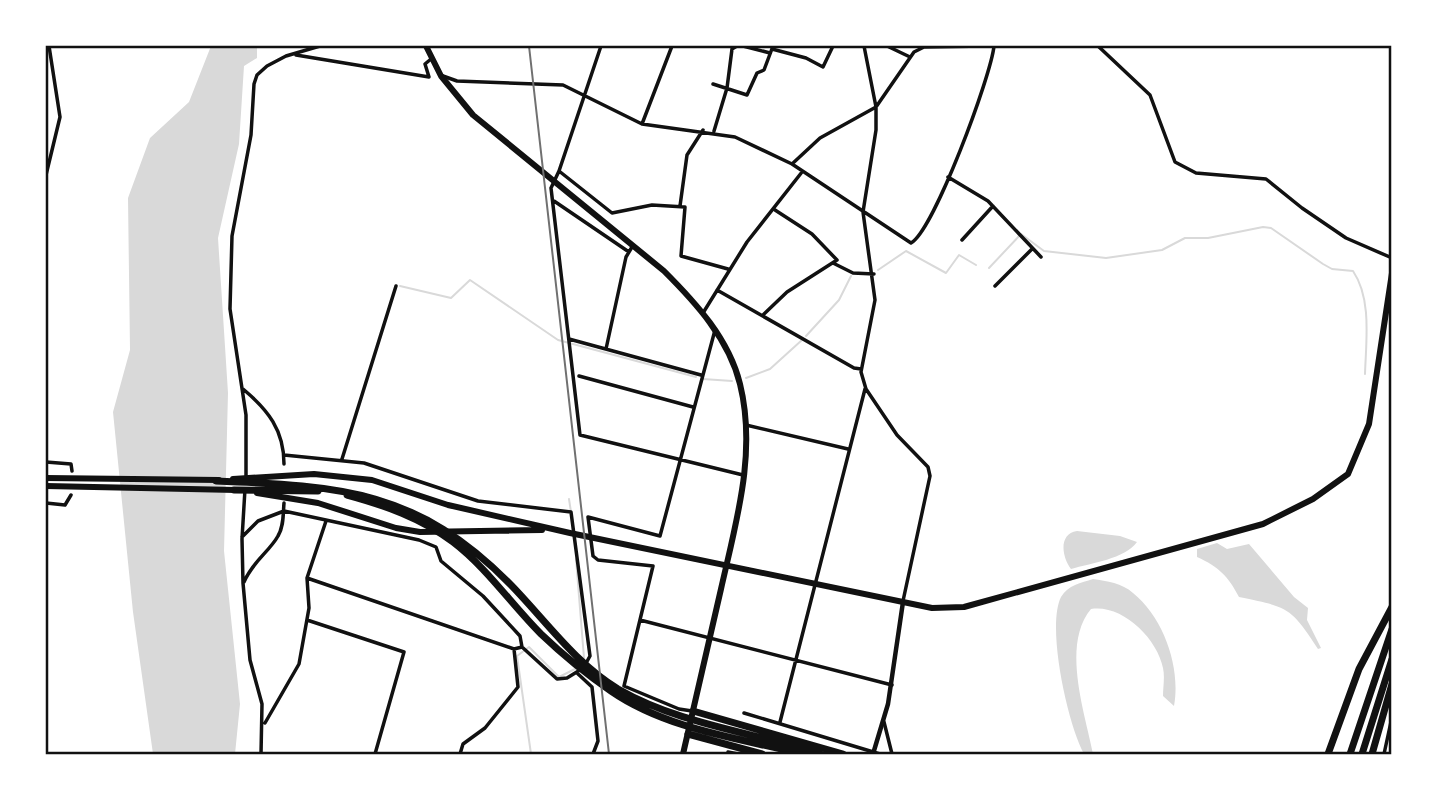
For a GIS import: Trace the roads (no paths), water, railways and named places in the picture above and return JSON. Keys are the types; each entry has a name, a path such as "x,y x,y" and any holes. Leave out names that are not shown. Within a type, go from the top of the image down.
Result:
{"highway":[{"path":"216,481 345,490 397,505 462,540 513,587 572,657"},
{"path":"234,490 274,486"},
{"path":"423,520 453,542 488,574 540,633 617,688 678,717 820,754"},
{"path":"1328,754 1359,669 1391,607"},
{"path":"1350,754 1391,629"},
{"path":"1362,754 1391,660"},
{"path":"1372,754 1391,684"},
{"path":"693,711 843,754"},
{"path":"688,734 762,754"}],"main road":[{"path":"426,46 441,76 472,115 631,248 664,271 715,330 740,383 746,425 745,475 683,754"},
{"path":"274,486 342,475 372,480 449,505 726,568 932,608 964,607 1263,524 1313,499 1348,474 1369,424 1391,273"},
{"path":"46,478 82,484 234,490"},
{"path":"46,486 216,481"},
{"path":"274,486 396,528 446,533 483,529 555,530"}],"street":[{"path":"46,175 60,117 49,46"},
{"path":"261,754 264,725 250,660 243,583 246,415 230,309 232,236 251,135 257,75 267,66 320,46"},
{"path":"601,46 559,172 551,188 580,435 745,475"},
{"path":"642,124 672,46"},
{"path":"713,131 727,89 732,49 737,46"},
{"path":"743,46 772,49 806,58 823,67 833,46"},
{"path":"744,713 876,753 892,685 903,601 930,476 928,467 897,435 866,389 860,369 874,313 874,274 863,212 876,130 876,107 864,46"},
{"path":"887,46 910,57"},
{"path":"792,164 820,138 876,107 910,57 924,46 985,46"},
{"path":"441,76 448,75 457,81 563,85 642,124 713,131 735,136 792,164 914,243 948,177 982,93 994,46"},
{"path":"1098,46 1150,95 1175,162 1196,173 1266,179 1346,238 1391,258"},
{"path":"713,84 747,95 772,49"},
{"path":"294,54 429,77 425,64 432,58"},
{"path":"680,207 687,155 703,130"},
{"path":"703,313 728,270 803,171"},
{"path":"559,172 612,213 652,205 685,207 681,256 728,270"},
{"path":"948,177 993,206 1018,236 1041,257"},
{"path":"554,201 631,248 606,349"},
{"path":"962,240 993,206"},
{"path":"764,314 787,292 837,260 824,244 775,210"},
{"path":"995,286 1032,249"},
{"path":"833,263 853,273 874,274"},
{"path":"342,459 396,286"},
{"path":"717,290 860,369"},
{"path":"693,711 680,709 624,686 653,566 598,560 593,556 589,517 660,536 715,330"},
{"path":"570,342 701,375"},
{"path":"579,376 693,407"},
{"path":"242,388 262,405 276,425 284,464"},
{"path":"780,722 848,449 866,389"},
{"path":"746,425 848,449"},
{"path":"242,537 258,521 284,511 419,540 436,547 441,561 475,589 520,636 522,647 557,679 577,673 590,656 571,512 478,501 364,463 284,455"},
{"path":"46,462 66,462 71,464 72,471"},
{"path":"449,505 451,493"},
{"path":"46,503 65,505 71,495"},
{"path":"243,583 256,560 278,538 284,503"},
{"path":"264,725 299,664 307,620 307,578 326,521"},
{"path":"436,547 446,533"},
{"path":"307,578 514,649 522,647"},
{"path":"307,620 404,652 375,754"},
{"path":"639,620 892,685"},
{"path":"460,754 463,744 485,728 518,687 514,649"},
{"path":"577,673 592,687 598,741 593,754"},
{"path":"1384,754 1391,717"},
{"path":"884,722 892,754"},
{"path":"728,752 738,754"}],"waterway":[{"path":"989,268 1021,234 1044,251 1106,258 1162,250 1185,238 1208,238 1263,227 1271,228 1332,269 1353,271 1359,282 1365,307 1365,374"},
{"path":"878,270 906,251 946,273 959,255 976,265"},
{"path":"806,336 839,300 851,276"},
{"path":"400,286 451,298 470,280 558,340 696,377"},
{"path":"746,378 770,369 802,340"},
{"path":"703,379 732,381"},
{"path":"569,499 571,512"},
{"path":"576,559 584,658"},
{"path":"531,754 517,656 529,647 559,677 577,668"}],"railway":[{"path":"529,46 609,754"}]}
